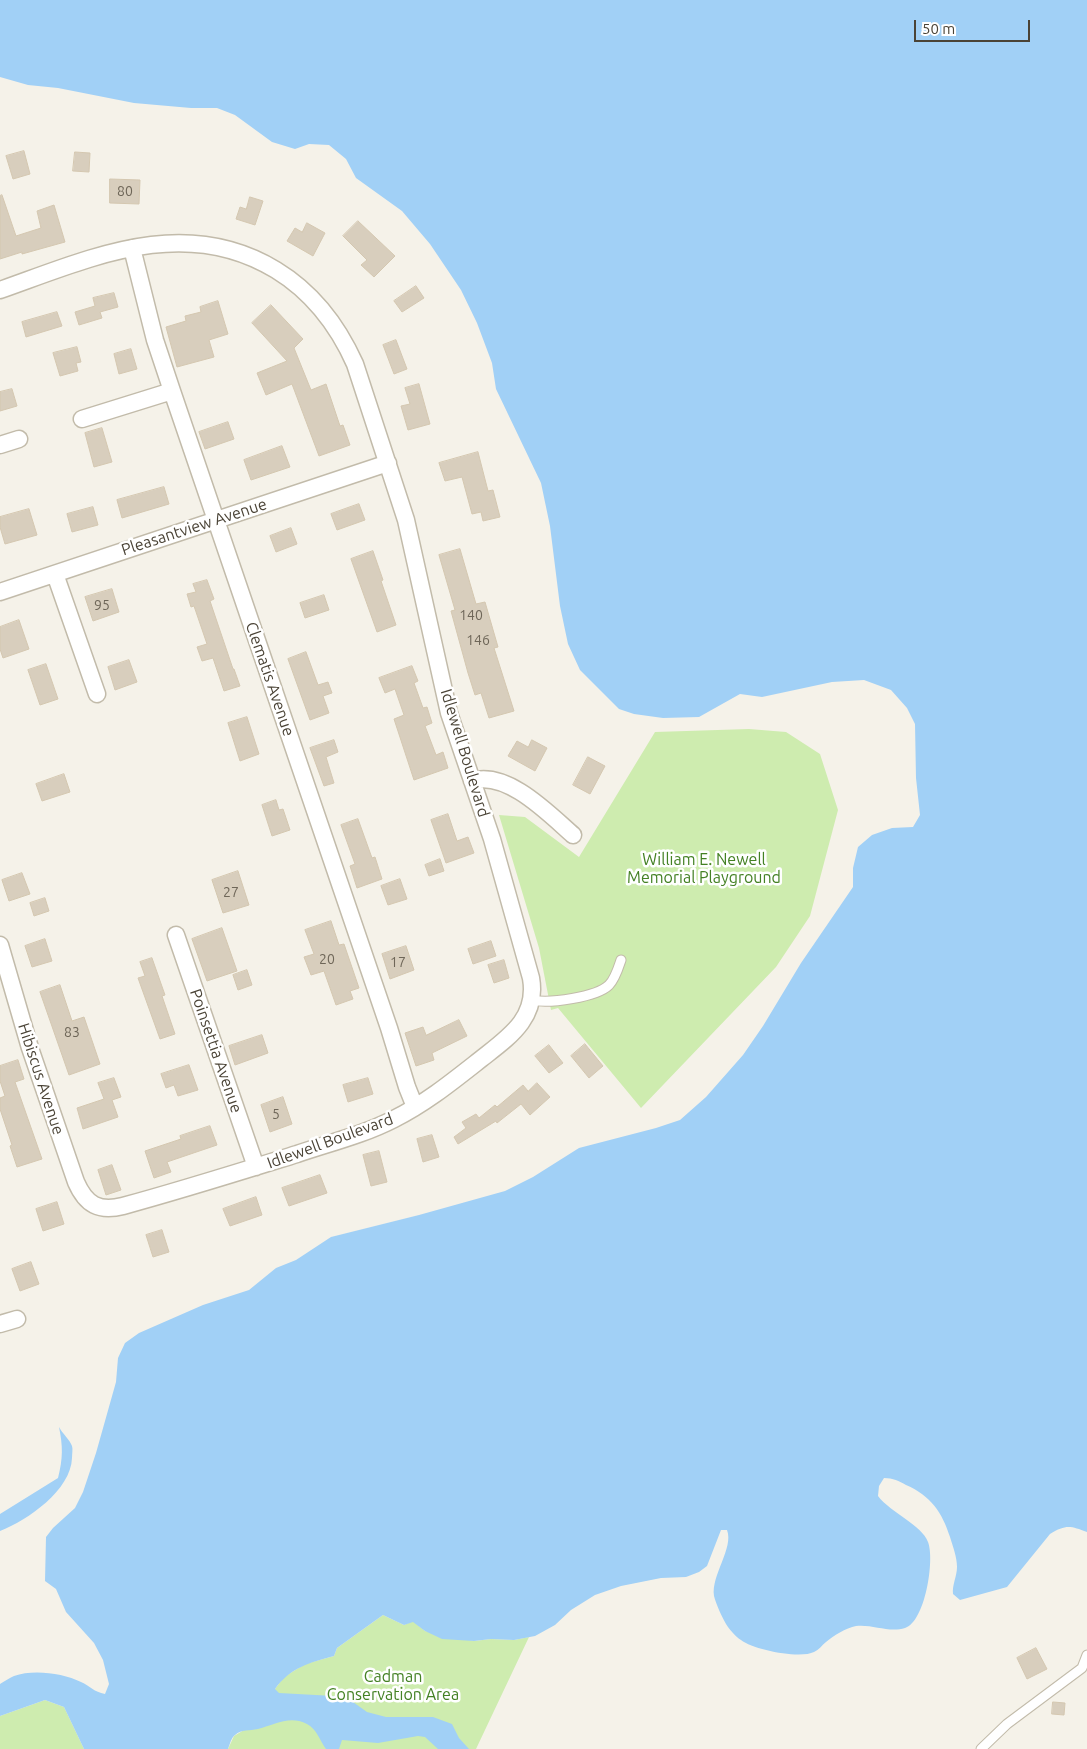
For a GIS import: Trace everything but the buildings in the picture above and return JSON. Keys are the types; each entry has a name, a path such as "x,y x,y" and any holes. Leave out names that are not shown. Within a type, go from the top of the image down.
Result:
{"street":[{"name":"Idlewell Boulevard","path":"0,290 90,259 132,248 188,242 226,248 250,256 272,268 306,293 325,314 350,354 388,463 410,538 449,713 496,854 531,978 532,1000 523,1020 510,1035 437,1094 416,1107 368,1130 208,1183 123,1206 108,1209 94,1206"},
{"name":"Clematis Avenue","path":"132,248 155,340 386,1019 407,1087 416,1107"},
{"path":"82,419 172,391"},
{"path":"0,445 19,439"},
{"name":"Pleasantview Avenue","path":"0,592 388,463"},
{"path":"55,574 97,694"},
{"path":"472,780 490,779 517,790 538,804 573,836"},
{"name":"Poinsettia Avenue","path":"176,935 256,1167"},
{"name":"Hibiscus Avenue","path":"0,946 30,1048 76,1182 84,1197 94,1206"},
{"path":"0,1324 17,1319"}],"lane":[{"path":"532,1000 553,1002 602,990 612,982 621,960"},
{"path":"981,1749 1007,1724 1082,1668 1087,1655"}],"green space":[{"name":"William E. Newell Memorial Playground","path":"749,729 786,732 820,754 838,810 810,916 776,967 641,1108 558,1008 551,1010 539,948 499,815 525,817 579,857 655,732"},
{"name":"Cadman Conservation Area","path":"383,1615 404,1625 413,1621 425,1631 474,1641 491,1639 514,1640 529,1637 476,1749 228,1749 234,1736 244,1730 284,1677 305,1664 334,1656 337,1648"},
{"path":"45,1700 64,1707 84,1749 0,1749 0,1716"}],"water":[{"path":"0,0 1087,0 1087,1532 1077,1528 1065,1527 1050,1534 1007,1587 960,1600 953,1594 957,1570 954,1548 939,1512 929,1500 915,1489 896,1480 884,1478 879,1486 878,1496 925,1536 930,1551 929,1576 923,1603 918,1615 905,1628 893,1630 862,1626 852,1627 832,1637 816,1651 807,1654 788,1654 747,1644 727,1626 714,1596 716,1579 728,1545 727,1530 721,1530 707,1566 699,1572 686,1577 661,1578 621,1586 595,1595 571,1610 555,1625 535,1636 514,1640 491,1639 474,1641 442,1639 425,1631 413,1622 404,1625 383,1615 337,1648 334,1656 301,1667 287,1676 275,1689 279,1693 334,1696 353,1702 367,1712 386,1717 433,1717 452,1724 459,1738 469,1749 438,1749 425,1737 418,1736 378,1743 342,1740 339,1749 326,1749 310,1726 294,1720 240,1732 232,1738 228,1749 84,1749 64,1707 45,1700 0,1716 0,1684 14,1676 39,1672 57,1674 74,1679 105,1694 109,1684 103,1660 94,1643 66,1612 56,1589 45,1581 46,1537 75,1508 83,1492 116,1382 118,1358 125,1343 139,1333 203,1305 249,1290 276,1268 296,1260 331,1237 505,1191 533,1177 579,1148 680,1120 706,1097 743,1055 763,1026 801,963 853,887 853,868 858,847 872,835 892,828 913,827 920,815 916,778 915,724 907,708 891,690 864,680 832,682 762,697 740,694 699,717 663,718 634,714 619,709 580,670 568,644 560,606 550,526 541,483 496,389 492,363 477,323 461,290 430,244 402,211 356,178 346,159 329,145 309,144 295,149 272,142 235,115 217,108 191,108 134,103 58,88 28,85 0,77"},
{"path":"59,1427 72,1446 70,1470 64,1481 56,1492 35,1512 0,1531 0,1514 58,1478 62,1452"}]}
